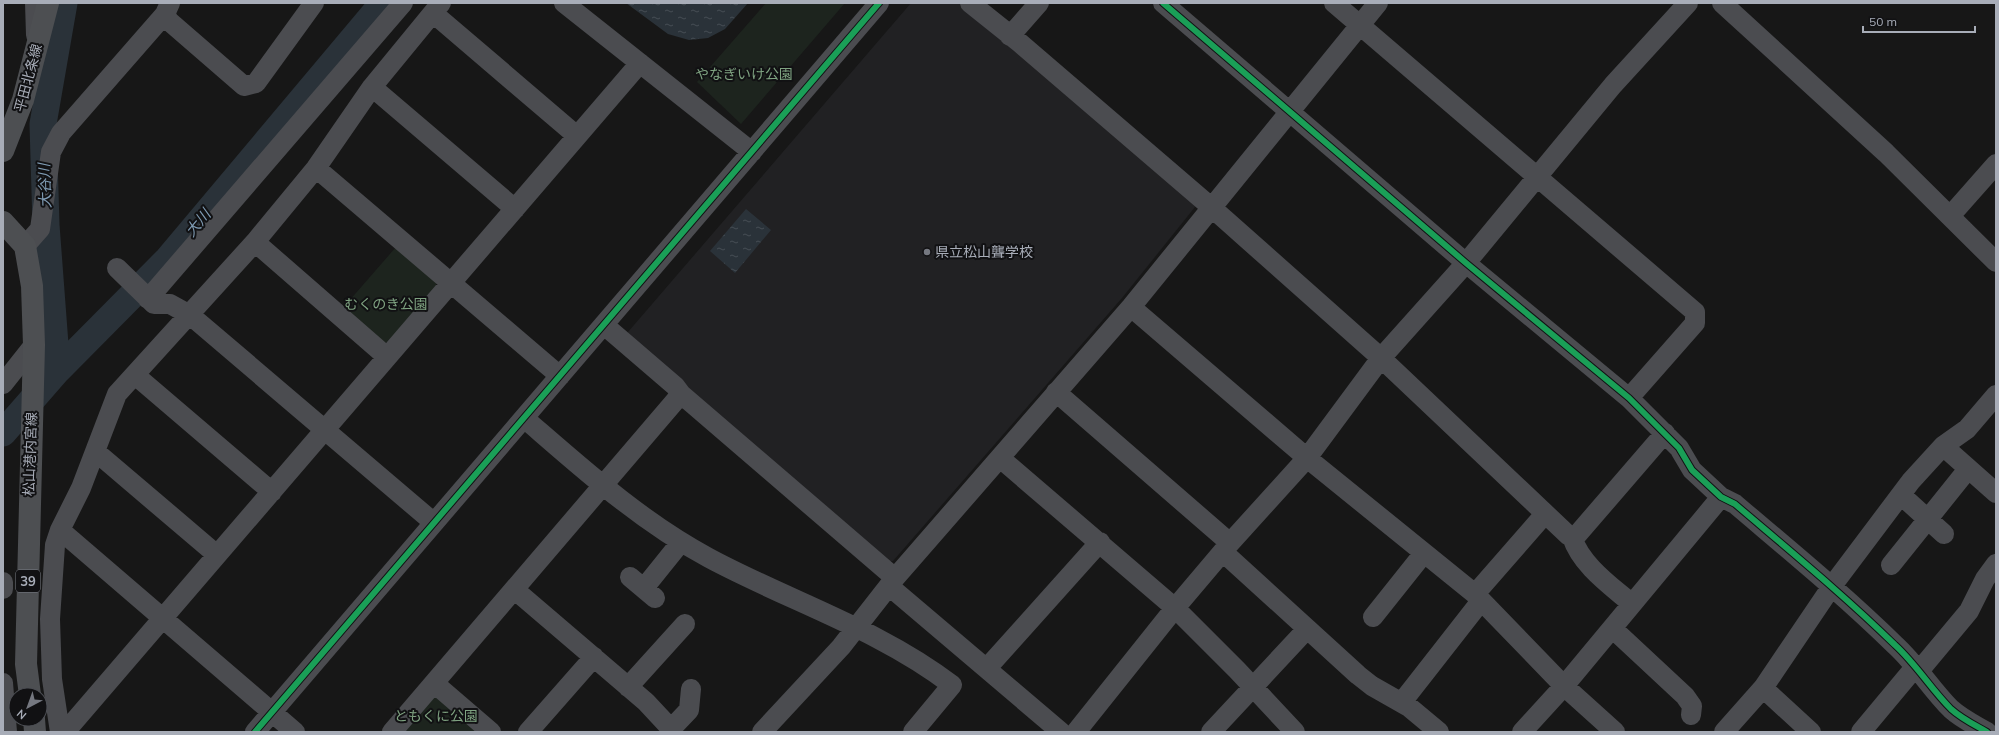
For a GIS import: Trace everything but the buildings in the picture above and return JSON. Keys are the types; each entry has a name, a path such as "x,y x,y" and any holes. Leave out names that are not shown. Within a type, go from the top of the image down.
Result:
{"main road":[{"name":"平田北条線","path":"3,151 23,100 48,3"},
{"path":"3,222 25,246"},
{"name":"松山港内宮線","path":"25,246 32,286 34,345 26,664 29,687"}],"street":[{"path":"35,3 37,45"},
{"path":"168,8 169,21 244,86 251,86 256,83 314,3"},
{"path":"403,3 134,285 154,304 170,304 190,314 324,431 433,522"},
{"path":"564,3 752,152"},
{"path":"255,732 433,522 524,418 879,3"},
{"path":"970,3 1211,207 1382,358 1544,515 1572,537 1576,549 1597,573 1632,604"},
{"path":"1010,36 1039,3"},
{"path":"1163,3 1466,262 1629,398 1679,448 1692,470 1721,497 1736,504 1832,586 1885,634 1918,669 1951,708 1962,717 1987,732"},
{"path":"1334,3 1695,312 1695,323 1629,398"},
{"path":"762,732 841,647 892,582 1131,306 1378,3"},
{"path":"1076,732 1175,608 1227,547 1307,458 1382,358 1466,262 1613,85 1688,3"},
{"path":"1722,3 1886,153 1996,262"},
{"path":"25,246 40,229 51,152 61,134 168,8"},
{"path":"60,732 52,679 50,619 54,552 60,530 82,488 117,394 255,242 316,168 372,87 437,8 577,136"},
{"path":"65,732 163,620 640,63"},
{"path":"372,87 515,209"},
{"path":"1950,215 1996,164"},
{"path":"316,168 560,376"},
{"path":"255,242 387,357"},
{"path":"1131,306 1307,458 1478,598 1564,686 1615,732"},
{"path":"604,324 987,668 1061,732"},
{"path":"3,384 34,345"},
{"path":"135,375 272,492"},
{"path":"1056,392 1227,547 1308,629 1358,676 1372,686 1402,702 1439,732"},
{"path":"392,732 515,590 681,394"},
{"path":"1724,732 1763,688 1832,586 1901,495 1943,446 1967,429 1996,396"},
{"path":"524,418 602,486 633,510 681,542 710,559 856,628 934,671 952,685 913,732"},
{"path":"1572,537 1577,535 1665,433"},
{"path":"1943,446 1996,493"},
{"path":"96,452 217,556"},
{"path":"1000,458 1100,542 1175,608 1295,732"},
{"path":"1891,565 1968,469"},
{"path":"1901,495 1944,534"},
{"path":"1522,732 1564,686 1721,497"},
{"path":"1402,702 1478,598 1544,515"},
{"path":"60,530 295,732"},
{"path":"643,588 681,542"},
{"path":"987,668 1100,542"},
{"path":"1374,617 1424,553"},
{"path":"1861,732 1969,611 1985,578 1996,564"},
{"path":"3,582 3,589"},
{"path":"515,590 646,702 673,731 689,710 691,689"},
{"path":"628,687 685,624"},
{"path":"1612,628 1685,696 1692,706 1691,715"},
{"path":"1211,732 1308,629"},
{"path":"528,732 594,657"},
{"path":"3,683 5,722"},
{"path":"434,683 491,732"},
{"path":"1763,688 1811,732"}],"shaded area":[{"name":"県立松山聾学校","path":"911,3 962,3 1194,202 1195,207 1122,298 893,561 886,561 628,340 628,332"}],"green space":[{"name":"やなぎいけ公園","path":"766,3 845,3 741,124 697,82"},
{"name":"むくのき公園","path":"396,247 436,283 436,291 392,342 380,343 342,309"},
{"name":"ともくに公園","path":"430,697 439,697 477,730 475,732 400,732"}],"water":[{"path":"626,3 748,3 725,29 708,38 689,40 668,34"},
{"path":"746,209 771,230 735,273 710,251"}],"waterway":[{"name":"大谷川","path":"57,371 46,225 43,124 64,3"},
{"name":"大川","path":"3,433 57,371 168,259 383,3"}],"cycle path":[{"path":"255,732 879,3"},
{"path":"1163,3 1466,263 1629,398 1679,448 1692,470 1721,497 1735,504 1876,626 1903,652 1955,713 1987,732"}],"place":[{"name":"県立松山聾学校","path":"927,252"}]}
